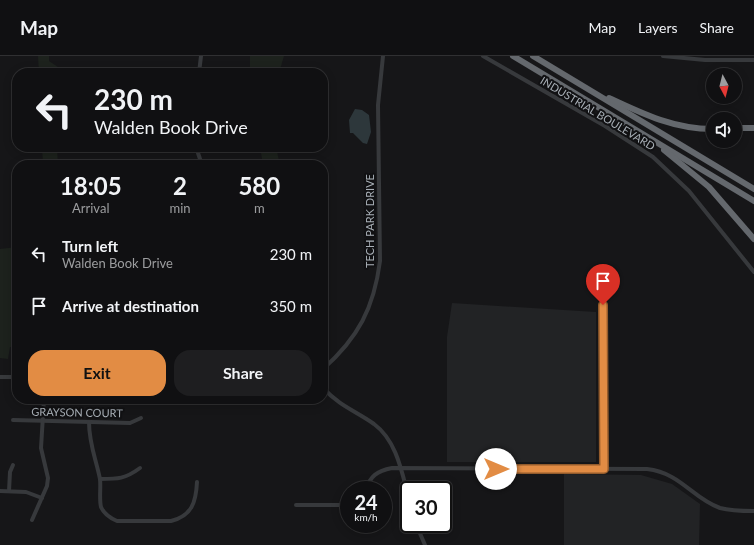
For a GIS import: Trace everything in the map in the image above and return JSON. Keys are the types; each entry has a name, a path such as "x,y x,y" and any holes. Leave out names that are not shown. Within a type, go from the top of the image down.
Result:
{"highway":[{"path":"512,56 754,201"},
{"path":"533,56 754,189"},
{"path":"576,82 662,122 683,127 706,129"},
{"path":"742,128 754,128"},
{"path":"648,137 709,187 754,239"}],"street":[{"path":"200,68 202,56"},
{"name":"TECH PARK DRIVE","path":"328,364 342,351 356,333 368,311 376,285 380,261 378,106 383,56"},
{"name":"INDUSTRIAL BOULEVARD","path":"483,56 605,126 653,157 692,193 754,272"},
{"path":"663,56 697,60 754,60"},
{"path":"603,305 604,469"},
{"path":"0,377 12,377"},
{"path":"328,393 337,403 365,418 382,432 392,447 401,468 404,481"},
{"path":"32,520 46,492 48,478 42,454 44,404"},
{"name":"GRAYSON COURT","path":"13,420 130,423 141,418"},
{"path":"89,422 90,442 100,479 101,506 106,515 117,521 171,521 179,519 188,513 194,504 197,482"},
{"path":"9,491 10,472 13,464"},
{"path":"100,479 117,479 128,477 140,468"},
{"path":"369,481 378,472 401,468 656,470 677,478 704,500 719,507 739,511 754,511"},
{"path":"0,491 26,492 42,498"},
{"path":"296,505 340,505"},
{"path":"420,533 425,545"}],"shaded area":[{"path":"38,56 49,56 49,61 58,67 58,68 39,68"},
{"path":"250,56 284,56 280,68 250,68"},
{"path":"355,109 362,110 369,115 371,132 367,144 363,143 353,133 350,133 349,120"},
{"path":"42,152 57,152 58,160 43,160"},
{"path":"261,152 277,152 279,160 262,160"},
{"path":"12,248 12,347 10,347 8,359 0,358 0,249"},
{"path":"452,303 596,312 596,462 447,462 447,337"},
{"path":"564,474 641,475 672,484 700,504 699,545 564,545"}],"route":[{"path":"496,469 604,469 603,305"}]}
